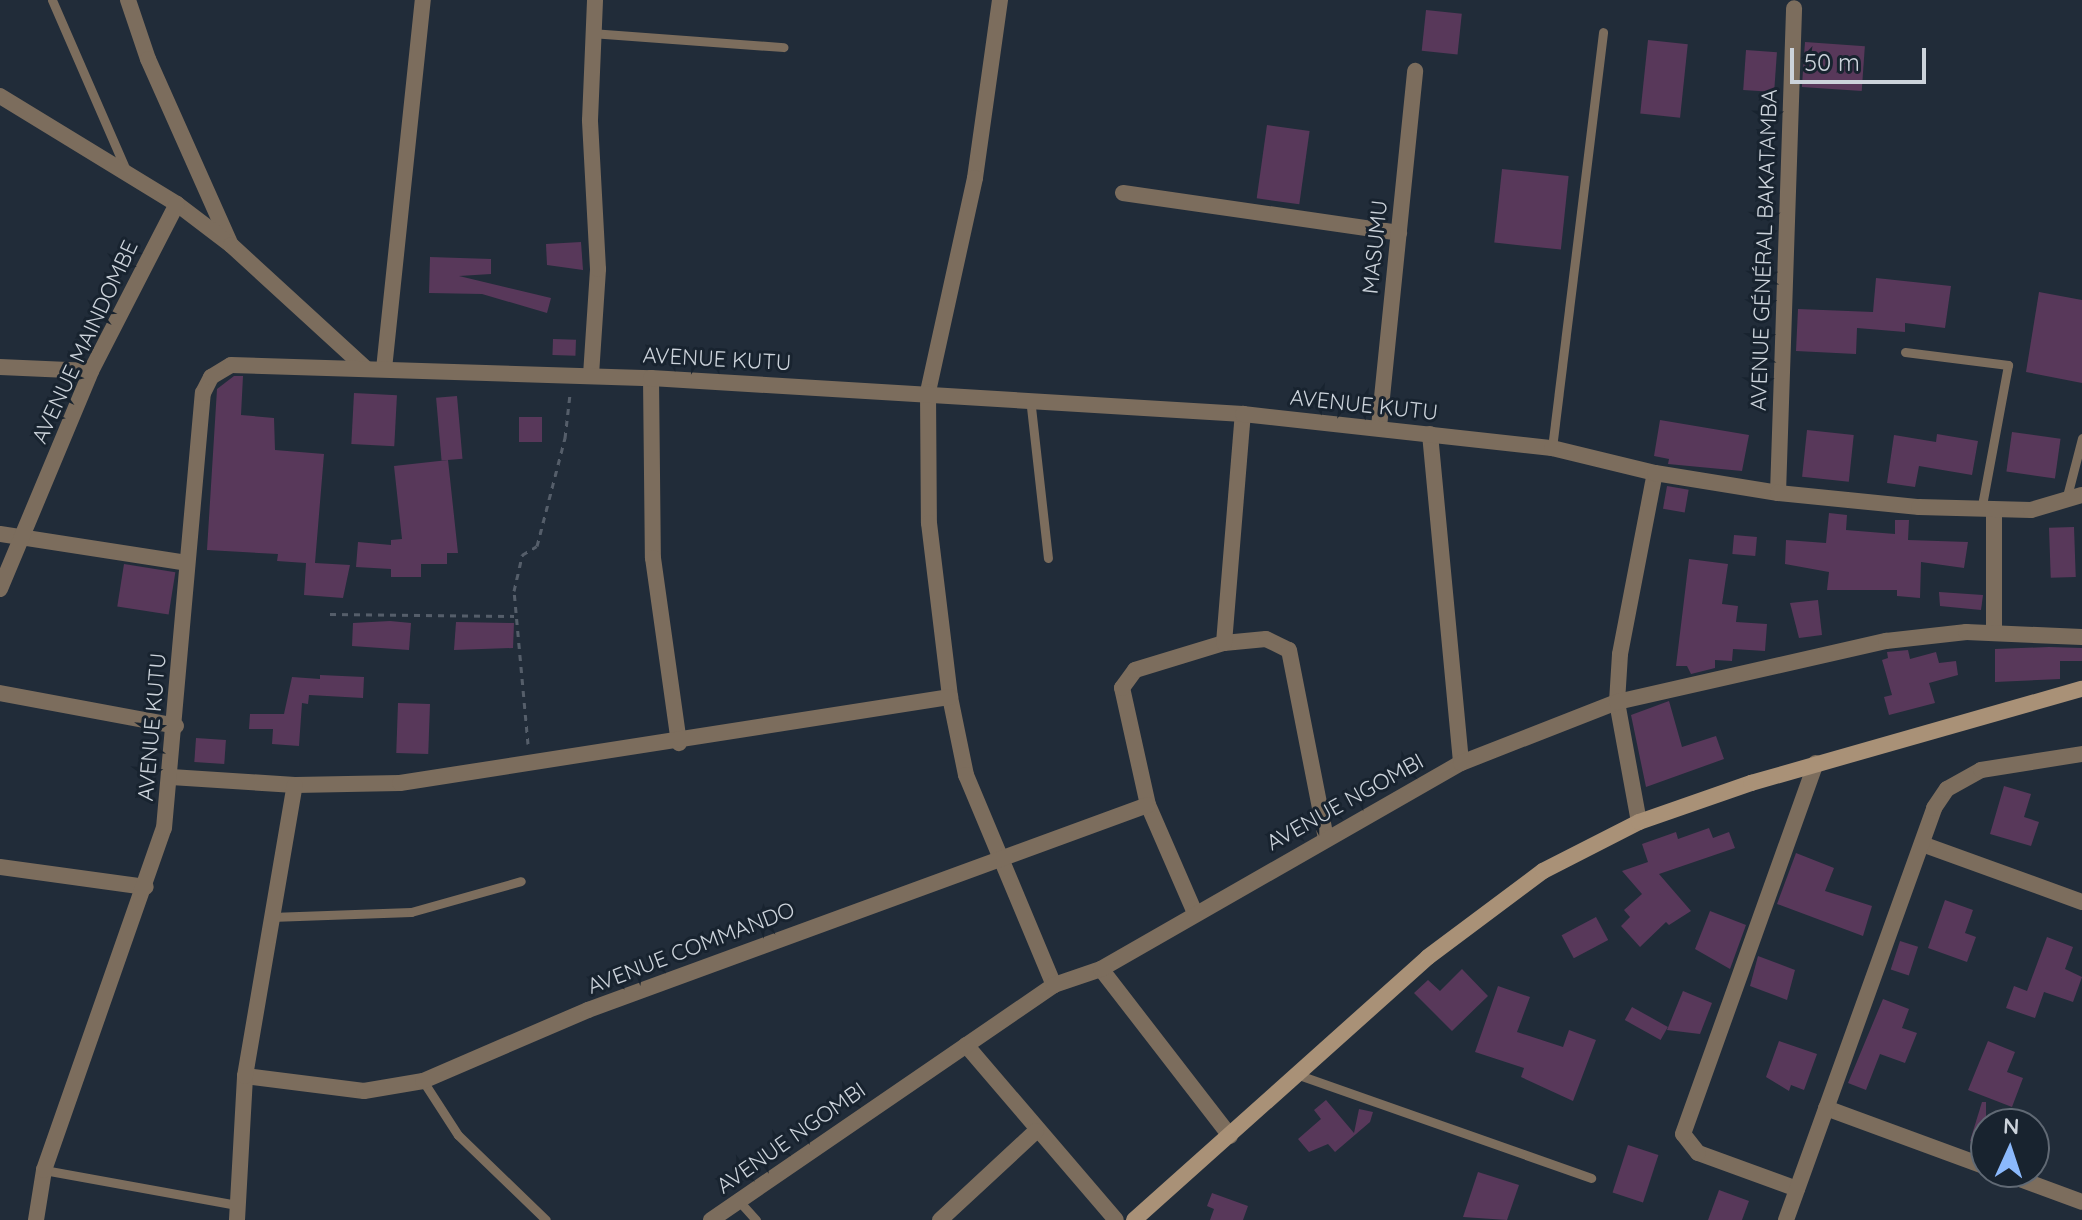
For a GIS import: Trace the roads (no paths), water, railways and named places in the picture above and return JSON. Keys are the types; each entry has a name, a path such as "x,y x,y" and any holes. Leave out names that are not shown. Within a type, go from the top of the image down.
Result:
{"main road":[{"path":"1134,1220 1484,911 1543,871 1639,822 1816,763 2082,689"}],"street":[{"path":"128,0 148,59 231,245"},
{"path":"384,369 423,0"},
{"path":"591,375 598,269 591,33 595,0"},
{"path":"1000,0 975,178 928,392 929,523 950,697 966,775 1054,985"},
{"name":"AVENUE GÉNÉRAL BAKATAMBA","path":"1778,493 1794,8"},
{"name":"MASUMU","path":"1379,427 1415,71"},
{"path":"0,96 177,204 231,245 365,368"},
{"path":"1123,193 1399,233"},
{"name":"AVENUE MAINDOMBE","path":"0,589 91,371 177,204"},
{"name":"AVENUE KUTU","path":"36,1220 44,1170 146,887 164,828 176,726 203,393 211,377 231,365 591,375 1030,398 1243,414 1552,448 1655,473 1778,493 1988,512 2066,502 2082,495"},
{"path":"0,367 91,371"},
{"path":"651,378 653,558 679,743"},
{"path":"1224,643 1243,414"},
{"path":"1430,434 1461,763"},
{"path":"1639,822 1617,702 1620,654 1655,473"},
{"path":"1988,512 1994,632"},
{"path":"0,534 22,534 187,563"},
{"name":"AVENUE NGOMBI","path":"711,1220 1054,985 1101,969 1461,763 1617,702 1886,641 1994,632 2082,637"},
{"path":"1195,913 1148,805 1123,699 1126,679 1135,670 1224,643 1266,639 1289,650 1326,839"},
{"path":"0,693 176,726"},
{"path":"171,777 295,785 400,783 679,743 950,697"},
{"path":"1786,1220 1934,808 1947,789 1984,769 2082,754"},
{"path":"1797,1189 1698,1153 1683,1134 1816,763"},
{"path":"237,1212 245,1076 295,785"},
{"name":"AVENUE COMMANDO","path":"245,1076 364,1091 423,1081 588,1010 998,857 1148,805"},
{"path":"1922,844 2082,902"},
{"path":"0,867 146,887"},
{"path":"1101,969 1230,1136"},
{"path":"966,1045 1036,1131 1116,1220"},
{"path":"1826,1108 1970,1161"},
{"path":"940,1220 1036,1131"},
{"path":"2044,1188 2082,1202"}],"lane":[{"path":"52,0 127,173"},
{"path":"1552,448 1603,32"},
{"path":"591,33 783,47"},
{"path":"1905,352 2008,365 1988,512"},
{"path":"1030,398 1048,558"},
{"path":"2066,502 2082,438"},
{"path":"271,917 411,912 521,881"},
{"path":"1296,1074 1591,1178"},
{"path":"423,1081 458,1135 546,1220"},
{"path":"44,1170 237,1212"},
{"path":"738,1200 756,1220"}]}
